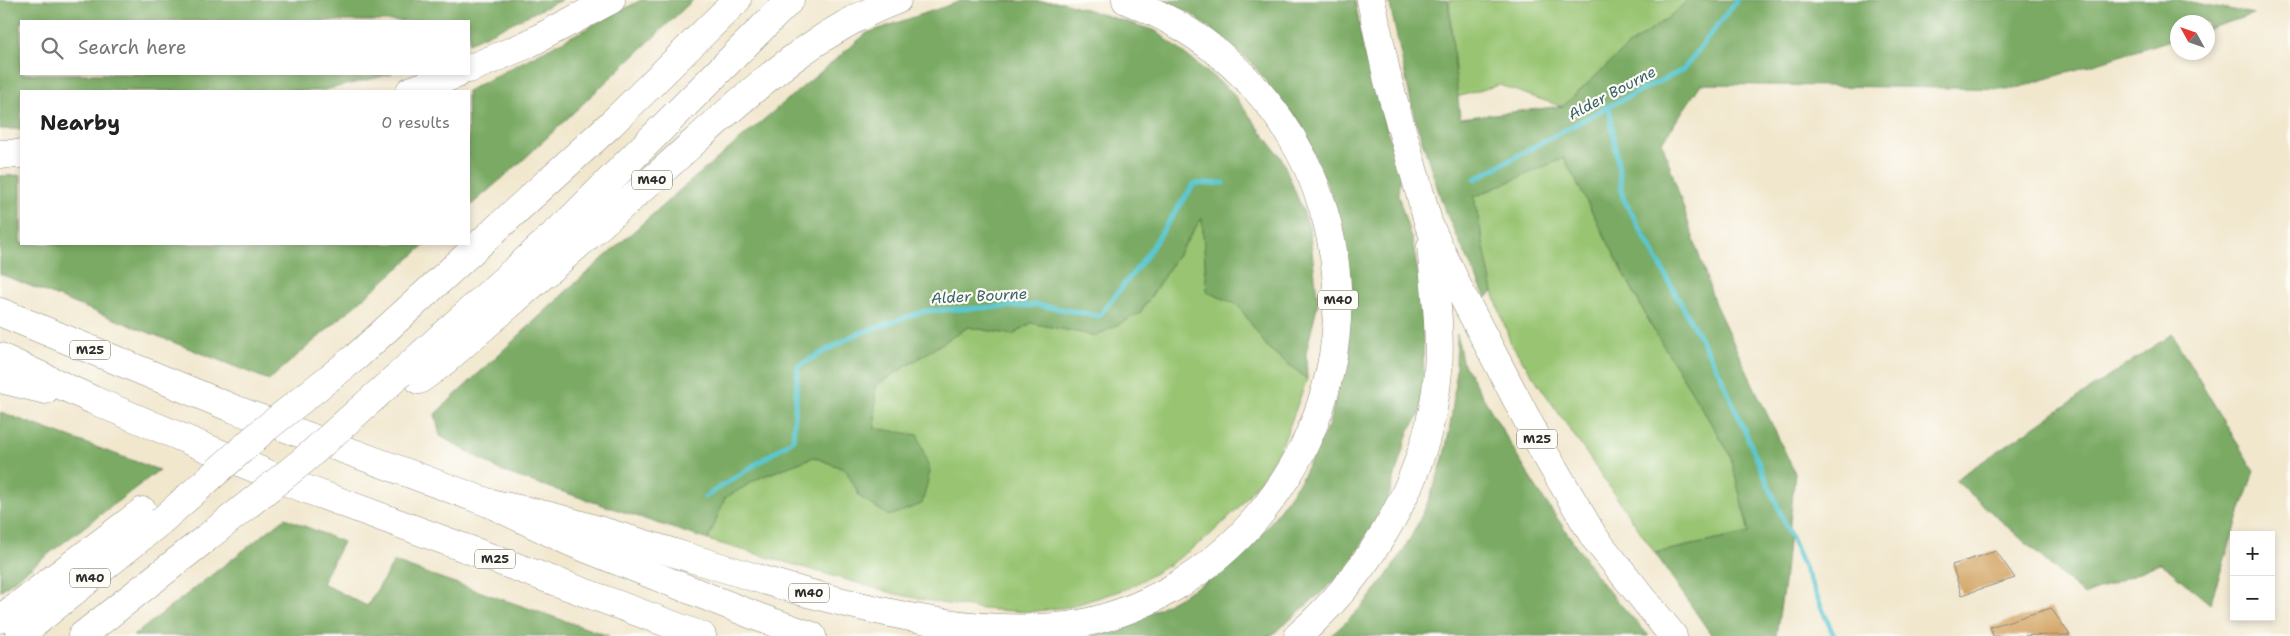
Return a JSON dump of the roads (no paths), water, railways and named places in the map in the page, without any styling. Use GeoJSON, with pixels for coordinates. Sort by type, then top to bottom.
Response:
{"type":"FeatureCollection","features":[{"type":"Feature","properties":{"kind":"highway"},"geometry":{"type":"LineString","coordinates":[[470,69],[526,45],[612,0]]}},
{"type":"Feature","properties":{"kind":"highway","name":"M40"},"geometry":{"type":"LineString","coordinates":[[0,619],[152,516],[357,356],[611,124],[737,0]]}},
{"type":"Feature","properties":{"kind":"highway","name":"M40"},"geometry":{"type":"LineString","coordinates":[[82,636],[410,376],[569,221],[790,0]]}},
{"type":"Feature","properties":{"kind":"highway","name":"M40"},"geometry":{"type":"LineString","coordinates":[[410,376],[440,365],[752,91],[826,35],[898,0]]}},
{"type":"Feature","properties":{"kind":"highway","name":"M40"},"geometry":{"type":"LineString","coordinates":[[490,503],[571,522],[759,579],[861,607],[927,623],[975,630],[1031,630],[1067,627],[1099,620],[1154,598],[1207,566],[1241,536],[1275,495],[1310,436],[1325,394],[1334,348],[1339,304],[1335,263],[1324,209],[1307,165],[1286,129],[1264,98],[1235,68],[1205,43],[1155,13],[1126,0]]}},
{"type":"Feature","properties":{"kind":"highway","name":"M25"},"geometry":{"type":"LineString","coordinates":[[1371,0],[1388,81],[1429,225],[1458,287],[1544,452],[1594,537],[1673,636]]}},
{"type":"Feature","properties":{"kind":"highway"},"geometry":{"type":"LineString","coordinates":[[413,90],[454,75]]}},
{"type":"Feature","properties":{"kind":"highway"},"geometry":{"type":"LineString","coordinates":[[0,154],[20,154]]}},
{"type":"Feature","properties":{"kind":"highway","name":"M25"},"geometry":{"type":"LineString","coordinates":[[1298,636],[1336,600],[1372,554],[1409,487],[1426,442],[1433,411],[1439,353],[1429,225]]}},
{"type":"Feature","properties":{"kind":"highway","name":"M25"},"geometry":{"type":"LineString","coordinates":[[0,312],[234,409],[490,503],[602,555],[758,617],[812,636]]}},
{"type":"Feature","properties":{"kind":"highway","name":"M25"},"geometry":{"type":"LineString","coordinates":[[0,357],[93,400],[287,482],[702,636]]}},
{"type":"Feature","properties":{"kind":"highway"},"geometry":{"type":"LineString","coordinates":[[0,379],[93,400]]}},
{"type":"Feature","properties":{"kind":"highway","name":"M40"},"geometry":{"type":"LineString","coordinates":[[19,636],[152,516]]}},
{"type":"Feature","properties":{"kind":"waterway","name":"Alder Bourne"},"geometry":{"type":"LineString","coordinates":[[1475,179],[1609,106],[1683,70],[1737,0]]}},
{"type":"Feature","properties":{"kind":"waterway"},"geometry":{"type":"LineString","coordinates":[[1609,106],[1623,198],[1720,374],[1834,636]]}},
{"type":"Feature","properties":{"kind":"waterway","name":"Alder Bourne"},"geometry":{"type":"LineString","coordinates":[[705,497],[793,440],[798,366],[854,335],[925,311],[1038,305],[1099,316],[1142,262],[1194,184],[1224,183]]}}]}
